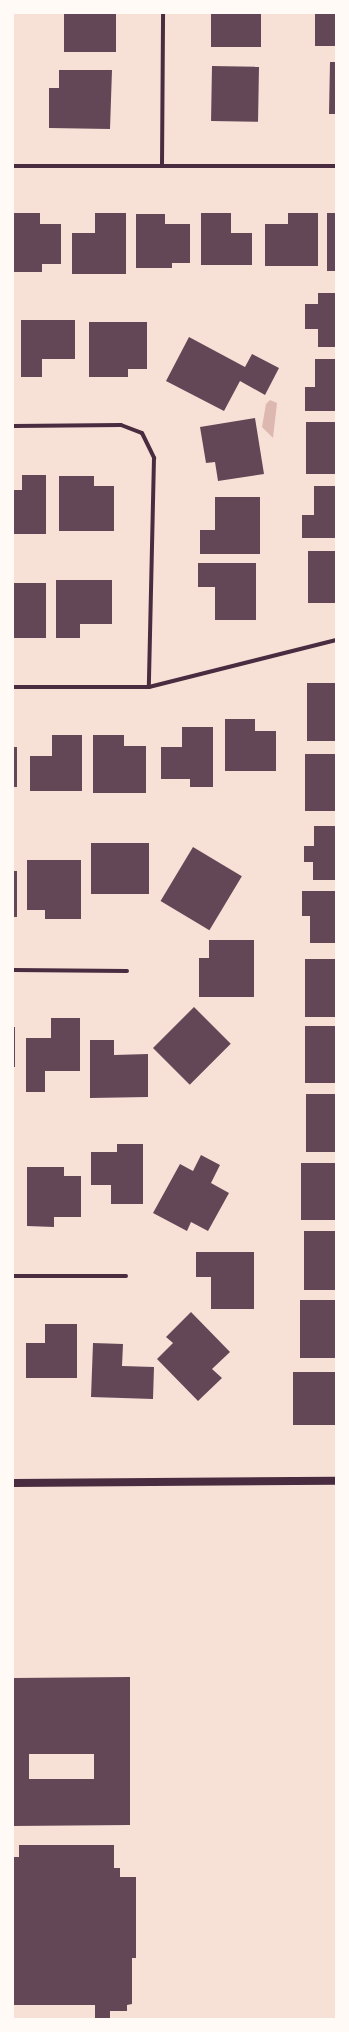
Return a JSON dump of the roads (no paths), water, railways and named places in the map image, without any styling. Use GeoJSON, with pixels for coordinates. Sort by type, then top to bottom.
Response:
{"type":"FeatureCollection","features":[{"type":"Feature","properties":{"kind":"main road"},"geometry":{"type":"LineString","coordinates":[[13,1483],[336,1481]]}},
{"type":"Feature","properties":{"kind":"street"},"geometry":{"type":"LineString","coordinates":[[162,166],[163,13]]}},
{"type":"Feature","properties":{"kind":"street"},"geometry":{"type":"LineString","coordinates":[[13,166],[336,166]]}},
{"type":"Feature","properties":{"kind":"street"},"geometry":{"type":"LineString","coordinates":[[13,426],[121,425],[142,433],[154,458],[149,687]]}},
{"type":"Feature","properties":{"kind":"street"},"geometry":{"type":"LineString","coordinates":[[13,687],[149,687],[336,640]]}},
{"type":"Feature","properties":{"kind":"street"},"geometry":{"type":"LineString","coordinates":[[13,970],[127,971]]}},
{"type":"Feature","properties":{"kind":"street"},"geometry":{"type":"LineString","coordinates":[[13,1276],[126,1276]]}}]}
